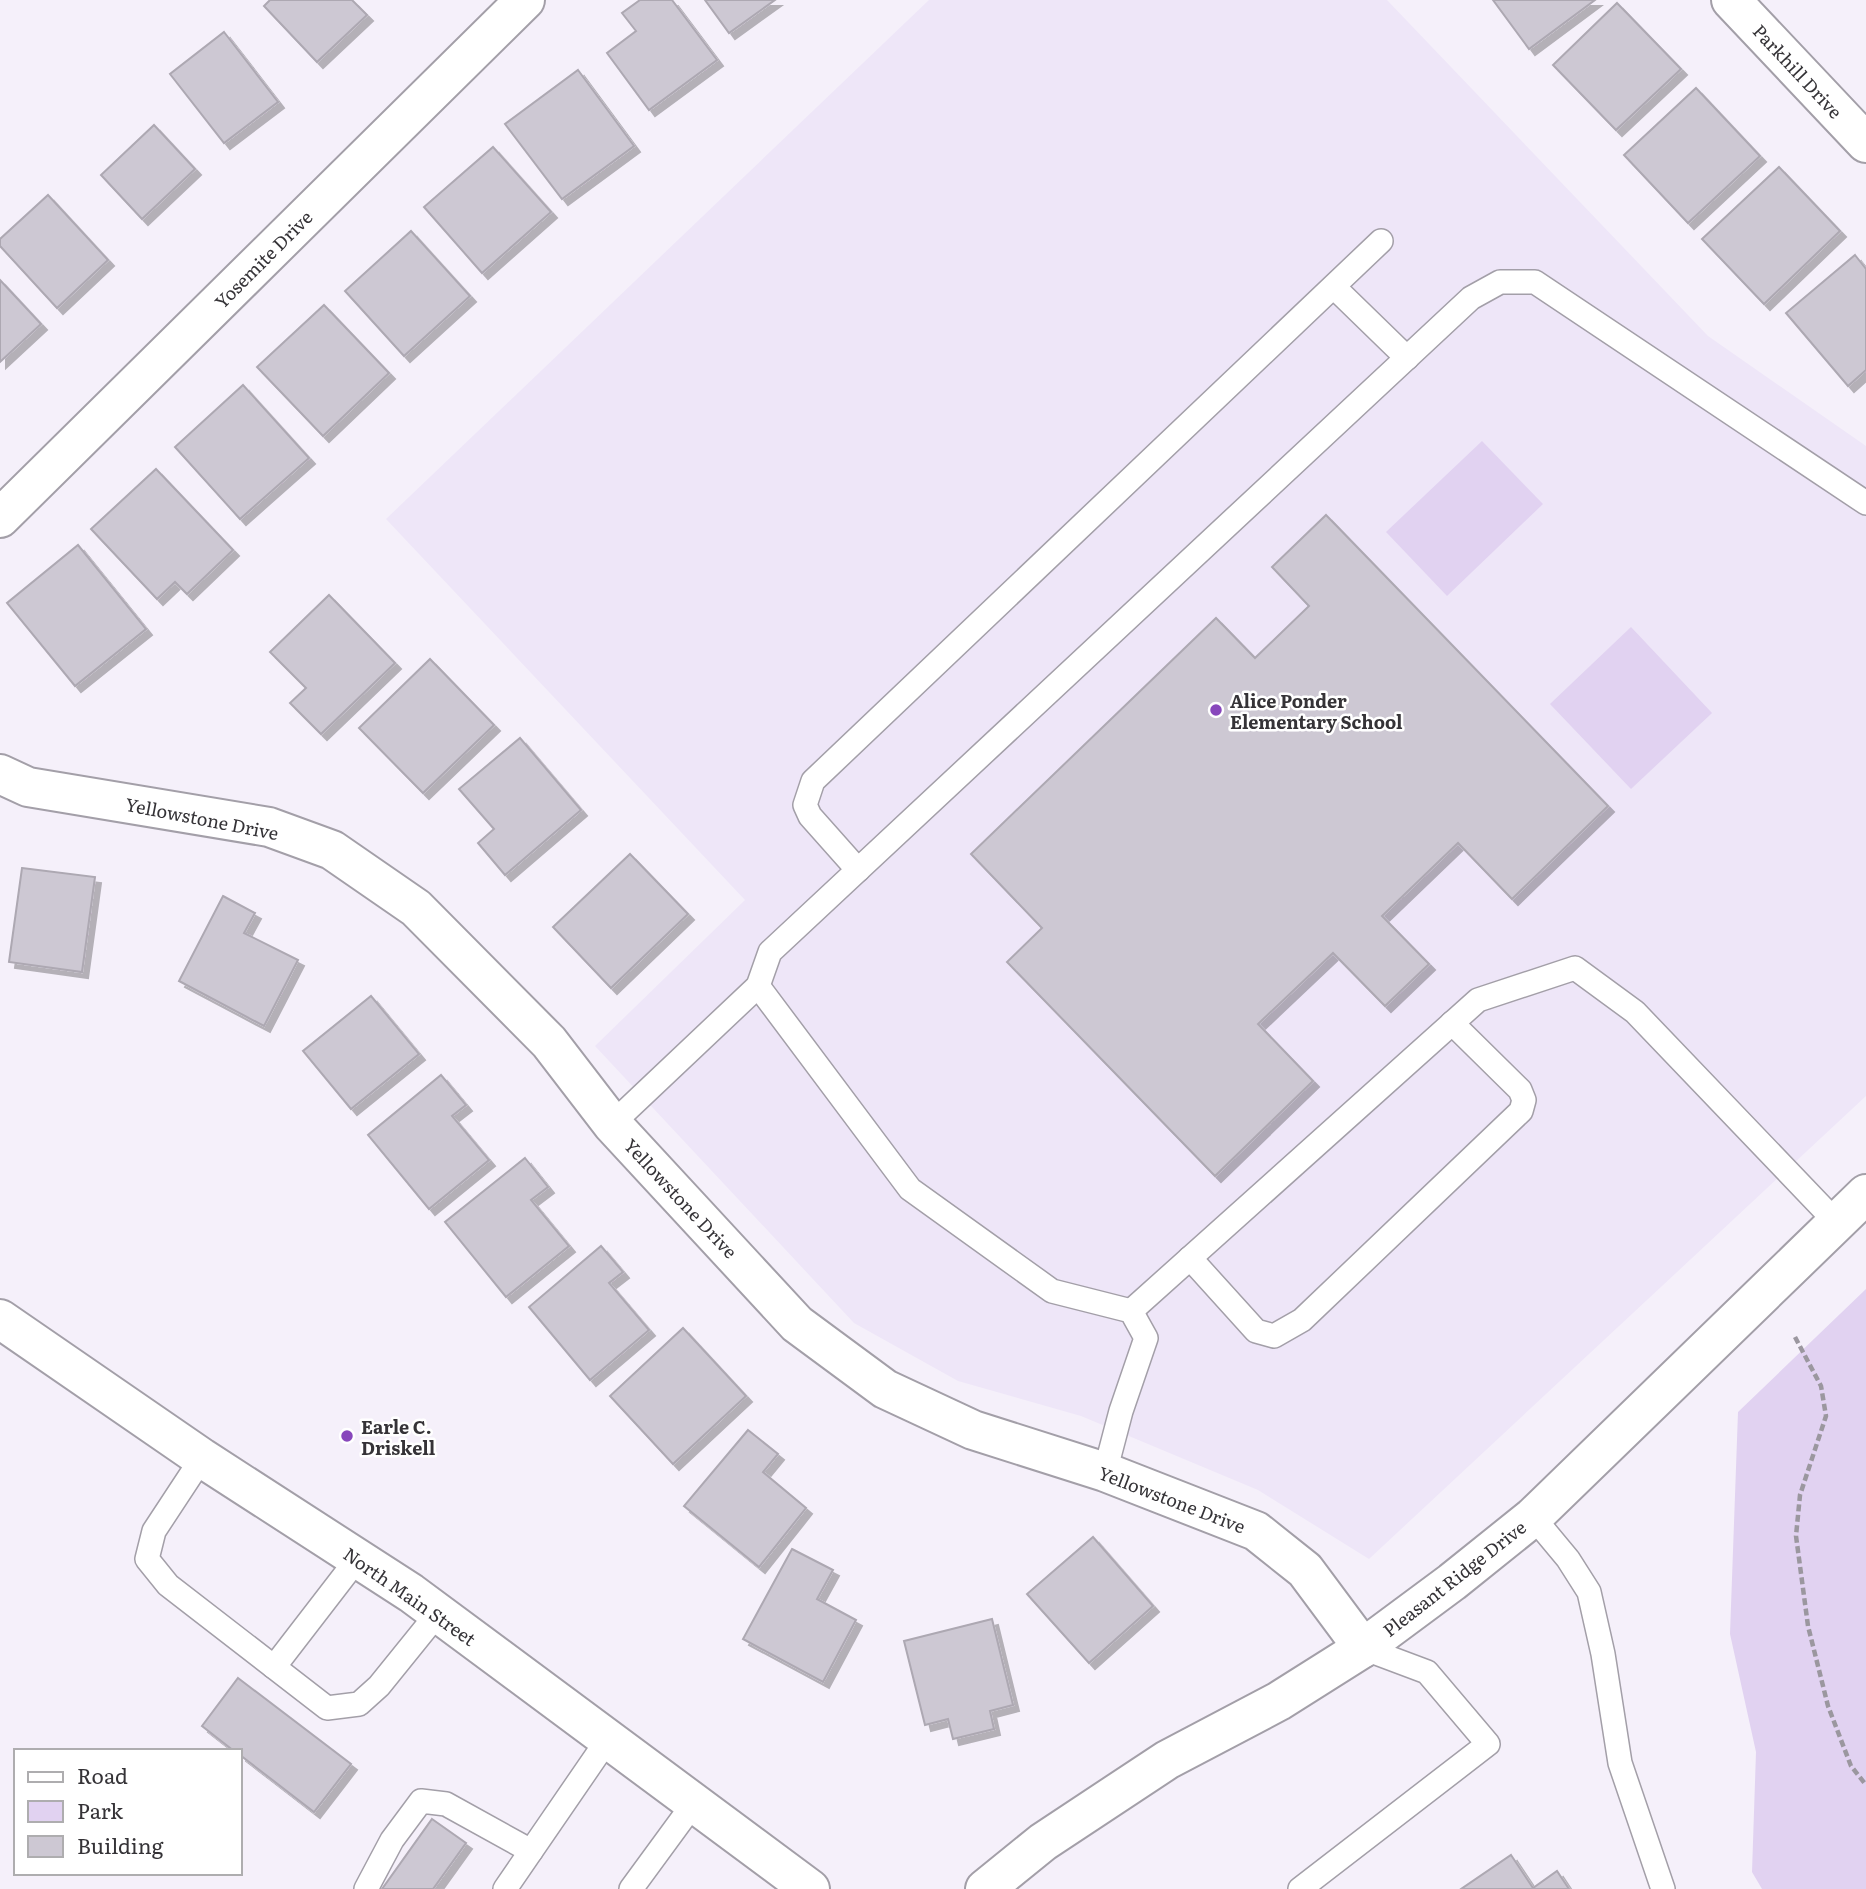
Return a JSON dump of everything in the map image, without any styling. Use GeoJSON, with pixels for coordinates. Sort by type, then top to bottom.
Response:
{"type":"FeatureCollection","features":[{"type":"Feature","properties":{"kind":"street","name":"Yosemite Drive"},"geometry":{"type":"LineString","coordinates":[[0,518],[525,0]]}},
{"type":"Feature","properties":{"kind":"street","name":"Parkhill Drive"},"geometry":{"type":"LineString","coordinates":[[1731,0],[1866,143]]}},
{"type":"Feature","properties":{"kind":"street","name":"Yellowstone Drive"},"geometry":{"type":"LineString","coordinates":[[0,774],[28,787],[269,827],[332,850],[416,908],[549,1042],[612,1124],[797,1324],[885,1389],[973,1430],[1105,1472],[1256,1531],[1305,1570],[1363,1648]]}},
{"type":"Feature","properties":{"kind":"street","name":"Pleasant Ridge Drive"},"geometry":{"type":"LineString","coordinates":[[985,1889],[1043,1842],[1167,1760],[1279,1701],[1363,1648],[1452,1582],[1533,1517],[1866,1194]]}},
{"type":"Feature","properties":{"kind":"street","name":"North Main Street"},"geometry":{"type":"LineString","coordinates":[[0,1319],[202,1458],[438,1613],[810,1889]]}},
{"type":"Feature","properties":{"kind":"lane"},"geometry":{"type":"LineString","coordinates":[[858,870],[810,816],[805,805],[813,781],[1381,241]]}},
{"type":"Feature","properties":{"kind":"lane"},"geometry":{"type":"LineString","coordinates":[[612,1124],[758,986],[770,952],[1471,298],[1500,282],[1535,282],[1866,503]]}},
{"type":"Feature","properties":{"kind":"lane"},"geometry":{"type":"LineString","coordinates":[[1334,287],[1407,358]]}},
{"type":"Feature","properties":{"kind":"lane"},"geometry":{"type":"LineString","coordinates":[[1132,1311],[1478,1000],[1575,968],[1635,1012],[1836,1222]]}},
{"type":"Feature","properties":{"kind":"lane"},"geometry":{"type":"LineString","coordinates":[[758,986],[910,1189],[1052,1292],[1132,1311],[1146,1338],[1121,1411],[1105,1472]]}},
{"type":"Feature","properties":{"kind":"lane"},"geometry":{"type":"LineString","coordinates":[[1190,1258],[1256,1331],[1274,1336],[1302,1320],[1521,1111],[1524,1100],[1520,1090],[1452,1023]]}},
{"type":"Feature","properties":{"kind":"lane"},"geometry":{"type":"LineString","coordinates":[[202,1458],[154,1531],[147,1559],[168,1585],[327,1708],[359,1704],[379,1686],[438,1613]]}},
{"type":"Feature","properties":{"kind":"lane"},"geometry":{"type":"LineString","coordinates":[[1533,1517],[1567,1559],[1589,1592],[1603,1654],[1620,1763],[1663,1889]]}},
{"type":"Feature","properties":{"kind":"lane"},"geometry":{"type":"LineString","coordinates":[[274,1667],[358,1558]]}},
{"type":"Feature","properties":{"kind":"lane"},"geometry":{"type":"LineString","coordinates":[[1300,1889],[1488,1744],[1427,1672],[1363,1648]]}},
{"type":"Feature","properties":{"kind":"lane"},"geometry":{"type":"LineString","coordinates":[[505,1889],[608,1739]]}},
{"type":"Feature","properties":{"kind":"lane"},"geometry":{"type":"LineString","coordinates":[[366,1889],[392,1840],[421,1801],[446,1804],[531,1852]]}},
{"type":"Feature","properties":{"kind":"lane"},"geometry":{"type":"LineString","coordinates":[[631,1889],[694,1803]]}},
{"type":"Feature","properties":{"kind":"path"},"geometry":{"type":"LineString","coordinates":[[1795,1337],[1821,1386],[1826,1416],[1800,1495],[1796,1536],[1808,1626],[1828,1706],[1851,1766],[1866,1786]]}},
{"type":"Feature","properties":{"kind":"shaded area","name":"Alice Ponder Elementary School"},"geometry":{"type":"Polygon","coordinates":[[[929,0],[1387,0],[1708,336],[1866,446],[1866,1096],[1369,1559],[1258,1490],[1081,1416],[958,1381],[854,1323],[595,1046],[745,900],[386,519],[929,0]]]}},
{"type":"Feature","properties":{"kind":"green space"},"geometry":{"type":"Polygon","coordinates":[[[1482,441],[1543,504],[1447,596],[1386,532],[1482,441]]]}},
{"type":"Feature","properties":{"kind":"green space"},"geometry":{"type":"Polygon","coordinates":[[[1631,627],[1712,713],[1631,789],[1550,704],[1631,627]]]}},
{"type":"Feature","properties":{"kind":"green space"},"geometry":{"type":"Polygon","coordinates":[[[1866,1289],[1866,1889],[1762,1889],[1752,1872],[1756,1752],[1730,1634],[1738,1412],[1866,1289]]]}},
{"type":"Feature","properties":{"kind":"building"},"geometry":{"type":"Polygon","coordinates":[[[270,0],[352,0],[367,15],[317,62],[264,6],[270,0]]]}},
{"type":"Feature","properties":{"kind":"building"},"geometry":{"type":"Polygon","coordinates":[[[640,0],[672,0],[717,60],[649,110],[607,53],[636,31],[622,13],[640,0]]]}},
{"type":"Feature","properties":{"kind":"building"},"geometry":{"type":"Polygon","coordinates":[[[705,0],[775,0],[729,33],[705,0]]]}},
{"type":"Feature","properties":{"kind":"building"},"geometry":{"type":"Polygon","coordinates":[[[1493,0],[1595,0],[1529,49],[1493,0]]]}},
{"type":"Feature","properties":{"kind":"building"},"geometry":{"type":"Polygon","coordinates":[[[1617,3],[1681,69],[1616,130],[1553,65],[1617,3]]]}},
{"type":"Feature","properties":{"kind":"building"},"geometry":{"type":"Polygon","coordinates":[[[224,32],[278,102],[224,143],[170,74],[224,32]]]}},
{"type":"Feature","properties":{"kind":"building"},"geometry":{"type":"Polygon","coordinates":[[[578,70],[634,146],[562,199],[505,124],[578,70]]]}},
{"type":"Feature","properties":{"kind":"building"},"geometry":{"type":"Polygon","coordinates":[[[1696,88],[1760,156],[1688,223],[1624,155],[1696,88]]]}},
{"type":"Feature","properties":{"kind":"building"},"geometry":{"type":"Polygon","coordinates":[[[154,125],[195,169],[142,219],[101,175],[154,125]]]}},
{"type":"Feature","properties":{"kind":"building"},"geometry":{"type":"Polygon","coordinates":[[[493,147],[551,212],[482,273],[424,207],[493,147]]]}},
{"type":"Feature","properties":{"kind":"building"},"geometry":{"type":"Polygon","coordinates":[[[1779,167],[1840,231],[1764,304],[1702,239],[1779,167]]]}},
{"type":"Feature","properties":{"kind":"building"},"geometry":{"type":"Polygon","coordinates":[[[48,195],[108,260],[57,308],[0,246],[0,239],[48,195]]]}},
{"type":"Feature","properties":{"kind":"building"},"geometry":{"type":"Polygon","coordinates":[[[411,231],[470,296],[404,356],[345,291],[411,231]]]}},
{"type":"Feature","properties":{"kind":"building"},"geometry":{"type":"Polygon","coordinates":[[[1855,255],[1866,269],[1866,370],[1848,386],[1786,313],[1855,255]]]}},
{"type":"Feature","properties":{"kind":"building"},"geometry":{"type":"Polygon","coordinates":[[[0,280],[41,324],[0,362],[0,280]]]}},
{"type":"Feature","properties":{"kind":"building"},"geometry":{"type":"Polygon","coordinates":[[[324,305],[389,373],[323,436],[257,367],[324,305]]]}},
{"type":"Feature","properties":{"kind":"building"},"geometry":{"type":"Polygon","coordinates":[[[243,385],[309,458],[240,519],[175,447],[243,385]]]}},
{"type":"Feature","properties":{"kind":"building"},"geometry":{"type":"Polygon","coordinates":[[[156,469],[233,550],[187,594],[175,582],[157,599],[91,529],[156,469]]]}},
{"type":"Feature","properties":{"kind":"building"},"geometry":{"type":"Polygon","coordinates":[[[1326,515],[1608,806],[1512,899],[1458,843],[1382,916],[1429,964],[1385,1006],[1333,953],[1258,1024],[1313,1081],[1215,1176],[1007,962],[1042,928],[971,854],[1216,618],[1255,658],[1309,606],[1272,567],[1326,515]]]}},
{"type":"Feature","properties":{"kind":"building"},"geometry":{"type":"Polygon","coordinates":[[[78,545],[146,629],[75,686],[7,603],[78,545]]]}},
{"type":"Feature","properties":{"kind":"building"},"geometry":{"type":"Polygon","coordinates":[[[329,595],[395,663],[321,734],[290,703],[306,688],[270,652],[329,595]]]}},
{"type":"Feature","properties":{"kind":"building"},"geometry":{"type":"Polygon","coordinates":[[[430,659],[494,725],[423,793],[359,728],[430,659]]]}},
{"type":"Feature","properties":{"kind":"building"},"geometry":{"type":"Polygon","coordinates":[[[520,738],[581,810],[505,875],[478,843],[494,829],[459,789],[520,738]]]}},
{"type":"Feature","properties":{"kind":"building"},"geometry":{"type":"Polygon","coordinates":[[[630,854],[688,914],[611,988],[553,927],[630,854]]]}},
{"type":"Feature","properties":{"kind":"building"},"geometry":{"type":"Polygon","coordinates":[[[22,868],[95,877],[82,972],[9,962],[22,868]]]}},
{"type":"Feature","properties":{"kind":"building"},"geometry":{"type":"Polygon","coordinates":[[[223,896],[255,913],[244,933],[298,960],[264,1026],[179,981],[223,896]]]}},
{"type":"Feature","properties":{"kind":"building"},"geometry":{"type":"Polygon","coordinates":[[[371,996],[419,1054],[351,1109],[303,1051],[371,996]]]}},
{"type":"Feature","properties":{"kind":"building"},"geometry":{"type":"Polygon","coordinates":[[[441,1075],[466,1105],[452,1116],[489,1160],[429,1209],[368,1135],[441,1075]]]}},
{"type":"Feature","properties":{"kind":"building"},"geometry":{"type":"Polygon","coordinates":[[[525,1158],[548,1187],[531,1200],[569,1246],[506,1297],[445,1222],[525,1158]]]}},
{"type":"Feature","properties":{"kind":"building"},"geometry":{"type":"Polygon","coordinates":[[[601,1246],[623,1272],[609,1283],[649,1330],[590,1380],[529,1307],[601,1246]]]}},
{"type":"Feature","properties":{"kind":"building"},"geometry":{"type":"Polygon","coordinates":[[[683,1328],[746,1396],[673,1464],[610,1396],[683,1328]]]}},
{"type":"Feature","properties":{"kind":"building"},"geometry":{"type":"Polygon","coordinates":[[[748,1430],[778,1454],[763,1472],[806,1508],[759,1567],[684,1506],[748,1430]]]}},
{"type":"Feature","properties":{"kind":"building"},"geometry":{"type":"Polygon","coordinates":[[[1093,1537],[1153,1606],[1089,1663],[1027,1594],[1093,1537]]]}},
{"type":"Feature","properties":{"kind":"building"},"geometry":{"type":"Polygon","coordinates":[[[792,1549],[833,1570],[817,1599],[856,1620],[823,1682],[743,1639],[792,1549]]]}},
{"type":"Feature","properties":{"kind":"building"},"geometry":{"type":"Polygon","coordinates":[[[992,1619],[1013,1705],[990,1711],[994,1729],[953,1739],[948,1719],[925,1725],[904,1641],[992,1619]]]}},
{"type":"Feature","properties":{"kind":"building"},"geometry":{"type":"Polygon","coordinates":[[[238,1678],[351,1764],[314,1812],[242,1757],[242,1749],[231,1749],[202,1726],[238,1678]]]}},
{"type":"Feature","properties":{"kind":"building"},"geometry":{"type":"Polygon","coordinates":[[[432,1819],[466,1843],[433,1889],[382,1889],[432,1819]]]}},
{"type":"Feature","properties":{"kind":"building"},"geometry":{"type":"Polygon","coordinates":[[[1511,1855],[1533,1888],[1557,1871],[1569,1889],[1461,1889],[1511,1855]]]}},
{"type":"Feature","properties":{"kind":"place","name":"Alice Ponder Elementary School"},"geometry":{"type":"Point","coordinates":[1216,710]}},
{"type":"Feature","properties":{"kind":"place","name":"Earle C. Driskell"},"geometry":{"type":"Point","coordinates":[347,1436]}}]}
